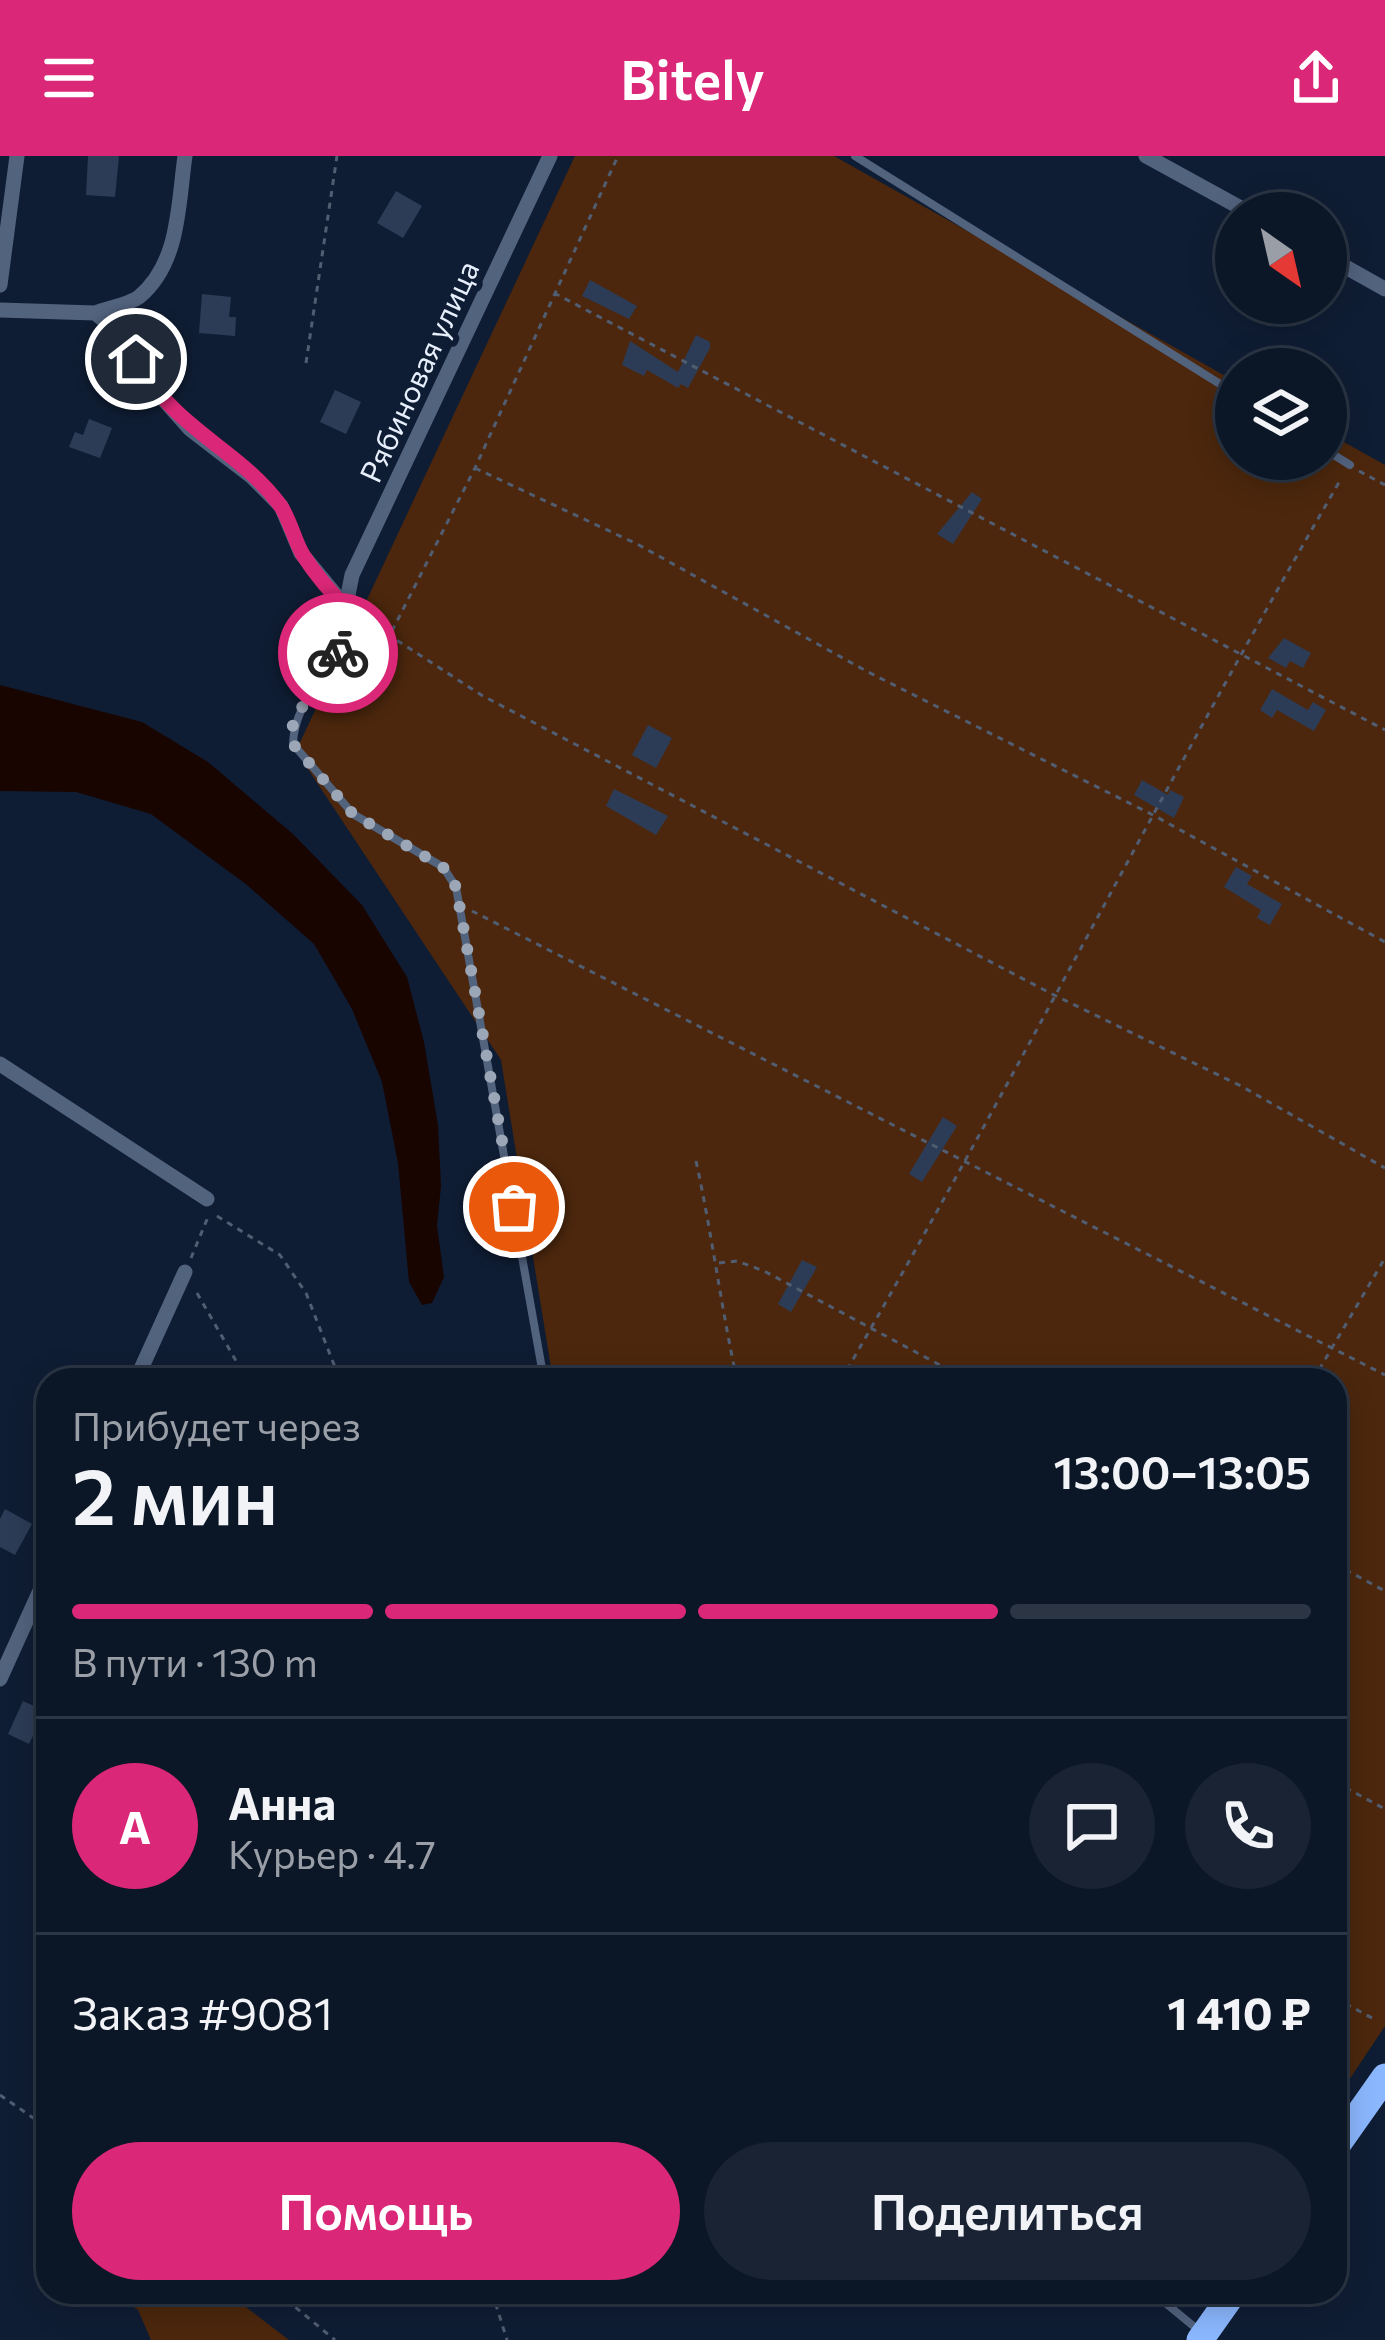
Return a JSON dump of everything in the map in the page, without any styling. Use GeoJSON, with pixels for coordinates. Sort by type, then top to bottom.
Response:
{"type":"FeatureCollection","features":[{"type":"Feature","properties":{"kind":"highway"},"geometry":{"type":"LineString","coordinates":[[1347,2131],[1385,2077]]}},
{"type":"Feature","properties":{"kind":"highway"},"geometry":{"type":"LineString","coordinates":[[1202,2337],[1225,2304]]}},
{"type":"Feature","properties":{"kind":"street"},"geometry":{"type":"LineString","coordinates":[[0,285],[16,156]]}},
{"type":"Feature","properties":{"kind":"street"},"geometry":{"type":"LineString","coordinates":[[0,310],[95,313],[137,299],[164,267],[172,243],[184,156]]}},
{"type":"Feature","properties":{"kind":"street","name":"Рябиновая улица"},"geometry":{"type":"LineString","coordinates":[[351,613],[352,575],[550,156]]}},
{"type":"Feature","properties":{"kind":"street"},"geometry":{"type":"LineString","coordinates":[[1146,156],[1215,194]]}},
{"type":"Feature","properties":{"kind":"street"},"geometry":{"type":"LineString","coordinates":[[1347,268],[1385,289]]}},
{"type":"Feature","properties":{"kind":"street"},"geometry":{"type":"LineString","coordinates":[[95,313],[123,336],[148,382],[190,429],[281,506],[302,553],[351,613]]}},
{"type":"Feature","properties":{"kind":"street"},"geometry":{"type":"LineString","coordinates":[[0,1064],[207,1199]]}},
{"type":"Feature","properties":{"kind":"street"},"geometry":{"type":"LineString","coordinates":[[141,1368],[185,1272]]}},
{"type":"Feature","properties":{"kind":"street"},"geometry":{"type":"LineString","coordinates":[[0,1678],[36,1599]]}},
{"type":"Feature","properties":{"kind":"lane"},"geometry":{"type":"LineString","coordinates":[[855,156],[1215,381]]}},
{"type":"Feature","properties":{"kind":"lane"},"geometry":{"type":"LineString","coordinates":[[351,613],[346,638],[293,721],[292,743],[353,814],[443,867],[460,904],[542,1368]]}},
{"type":"Feature","properties":{"kind":"lane"},"geometry":{"type":"LineString","coordinates":[[1165,2304],[1202,2337]]}},
{"type":"Feature","properties":{"kind":"path"},"geometry":{"type":"LineString","coordinates":[[305,362],[337,156]]}},
{"type":"Feature","properties":{"kind":"path"},"geometry":{"type":"LineString","coordinates":[[392,633],[475,468],[618,156]]}},
{"type":"Feature","properties":{"kind":"path"},"geometry":{"type":"LineString","coordinates":[[554,292],[1385,730]]}},
{"type":"Feature","properties":{"kind":"path"},"geometry":{"type":"LineString","coordinates":[[849,1368],[1240,652],[1349,465],[1385,485]]}},
{"type":"Feature","properties":{"kind":"path"},"geometry":{"type":"LineString","coordinates":[[475,468],[637,544],[868,672],[1154,815],[1385,942]]}},
{"type":"Feature","properties":{"kind":"path"},"geometry":{"type":"LineString","coordinates":[[351,613],[392,633],[483,696],[1052,994],[1241,1086],[1385,1168]]}},
{"type":"Feature","properties":{"kind":"path"},"geometry":{"type":"LineString","coordinates":[[460,904],[1385,1376]]}},
{"type":"Feature","properties":{"kind":"path"},"geometry":{"type":"LineString","coordinates":[[696,1161],[719,1263],[720,1300],[734,1368]]}},
{"type":"Feature","properties":{"kind":"path"},"geometry":{"type":"LineString","coordinates":[[207,1199],[208,1221],[185,1272],[240,1368]]}},
{"type":"Feature","properties":{"kind":"path"},"geometry":{"type":"LineString","coordinates":[[207,1199],[229,1228],[280,1255],[306,1293],[335,1368]]}},
{"type":"Feature","properties":{"kind":"path"},"geometry":{"type":"LineString","coordinates":[[1320,1368],[1385,1258]]}},
{"type":"Feature","properties":{"kind":"path"},"geometry":{"type":"LineString","coordinates":[[719,1263],[737,1261],[764,1271],[945,1368]]}},
{"type":"Feature","properties":{"kind":"path"},"geometry":{"type":"LineString","coordinates":[[1347,1571],[1385,1592]]}},
{"type":"Feature","properties":{"kind":"path"},"geometry":{"type":"LineString","coordinates":[[1347,1788],[1385,1809]]}},
{"type":"Feature","properties":{"kind":"path"},"geometry":{"type":"LineString","coordinates":[[1347,2004],[1374,2019]]}},
{"type":"Feature","properties":{"kind":"path"},"geometry":{"type":"LineString","coordinates":[[0,2095],[36,2120]]}},
{"type":"Feature","properties":{"kind":"path"},"geometry":{"type":"LineString","coordinates":[[292,2304],[335,2340]]}},
{"type":"Feature","properties":{"kind":"path"},"geometry":{"type":"LineString","coordinates":[[496,2304],[507,2340]]}},
{"type":"Feature","properties":{"kind":"shaded area"},"geometry":{"type":"Polygon","coordinates":[[[575,156],[834,156],[1215,370],[1215,480],[1347,480],[1347,444],[1385,465],[1385,2026],[1347,2083],[1347,1368],[551,1368],[501,1060],[296,751],[575,156]]]}},
{"type":"Feature","properties":{"kind":"shaded area"},"geometry":{"type":"Polygon","coordinates":[[[0,685],[142,722],[208,762],[293,834],[362,905],[407,977],[424,1042],[438,1125],[441,1186],[437,1226],[444,1277],[432,1303],[422,1305],[409,1282],[398,1163],[382,1082],[352,1009],[314,944],[247,885],[151,814],[76,792],[0,791],[0,685]]]}},
{"type":"Feature","properties":{"kind":"shaded area"},"geometry":{"type":"Polygon","coordinates":[[[130,2304],[242,2304],[289,2340],[151,2340],[138,2310],[130,2304]]]}},
{"type":"Feature","properties":{"kind":"building"},"geometry":{"type":"Polygon","coordinates":[[[88,156],[119,156],[115,197],[86,195],[88,156]]]}},
{"type":"Feature","properties":{"kind":"building"},"geometry":{"type":"Polygon","coordinates":[[[396,191],[422,206],[403,238],[377,223],[396,191]]]}},
{"type":"Feature","properties":{"kind":"building"},"geometry":{"type":"Polygon","coordinates":[[[590,280],[637,306],[629,319],[582,296],[590,280]]]}},
{"type":"Feature","properties":{"kind":"building"},"geometry":{"type":"Polygon","coordinates":[[[202,294],[231,297],[229,317],[236,317],[235,336],[199,333],[202,294]]]}},
{"type":"Feature","properties":{"kind":"building"},"geometry":{"type":"Polygon","coordinates":[[[696,335],[710,342],[710,348],[688,388],[622,365],[630,341],[678,372],[696,335]]]}},
{"type":"Feature","properties":{"kind":"building"},"geometry":{"type":"Polygon","coordinates":[[[335,390],[361,402],[346,434],[320,422],[335,390]]]}},
{"type":"Feature","properties":{"kind":"building"},"geometry":{"type":"Polygon","coordinates":[[[89,419],[112,428],[100,458],[69,447],[75,432],[83,435],[89,419]]]}},
{"type":"Feature","properties":{"kind":"building"},"geometry":{"type":"Polygon","coordinates":[[[972,492],[982,499],[953,544],[937,534],[972,492]]]}},
{"type":"Feature","properties":{"kind":"building"},"geometry":{"type":"Polygon","coordinates":[[[1284,638],[1311,653],[1303,668],[1290,661],[1286,668],[1268,658],[1284,638]]]}},
{"type":"Feature","properties":{"kind":"building"},"geometry":{"type":"Polygon","coordinates":[[[1272,689],[1308,710],[1313,702],[1326,710],[1314,731],[1277,710],[1272,718],[1260,710],[1272,689]]]}},
{"type":"Feature","properties":{"kind":"building"},"geometry":{"type":"Polygon","coordinates":[[[648,725],[672,738],[656,768],[632,755],[648,725]]]}},
{"type":"Feature","properties":{"kind":"building"},"geometry":{"type":"Polygon","coordinates":[[[1142,780],[1168,795],[1170,790],[1184,797],[1174,818],[1134,795],[1142,780]]]}},
{"type":"Feature","properties":{"kind":"building"},"geometry":{"type":"Polygon","coordinates":[[[614,789],[668,816],[656,835],[606,806],[614,789]]]}},
{"type":"Feature","properties":{"kind":"building"},"geometry":{"type":"Polygon","coordinates":[[[1236,867],[1252,876],[1247,884],[1282,904],[1270,925],[1257,918],[1261,910],[1224,887],[1236,867]]]}},
{"type":"Feature","properties":{"kind":"building"},"geometry":{"type":"Polygon","coordinates":[[[943,1117],[957,1126],[922,1182],[909,1174],[943,1117]]]}},
{"type":"Feature","properties":{"kind":"building"},"geometry":{"type":"Polygon","coordinates":[[[802,1260],[817,1267],[791,1312],[778,1304],[802,1260]]]}},
{"type":"Feature","properties":{"kind":"building"},"geometry":{"type":"Polygon","coordinates":[[[5,1509],[32,1524],[15,1555],[0,1547],[0,1519],[5,1509]]]}},
{"type":"Feature","properties":{"kind":"building"},"geometry":{"type":"Polygon","coordinates":[[[23,1701],[36,1707],[36,1730],[29,1744],[8,1734],[23,1701]]]}},
{"type":"Feature","properties":{"kind":"way so far"},"geometry":{"type":"LineString","coordinates":[[338,653],[293,721],[292,743],[353,814],[443,867],[456,887],[514,1207]]}},
{"type":"Feature","properties":{"kind":"route"},"geometry":{"type":"LineString","coordinates":[[136,359],[148,382],[190,429],[281,506],[302,553],[324,586],[351,613],[338,653]]}}]}
